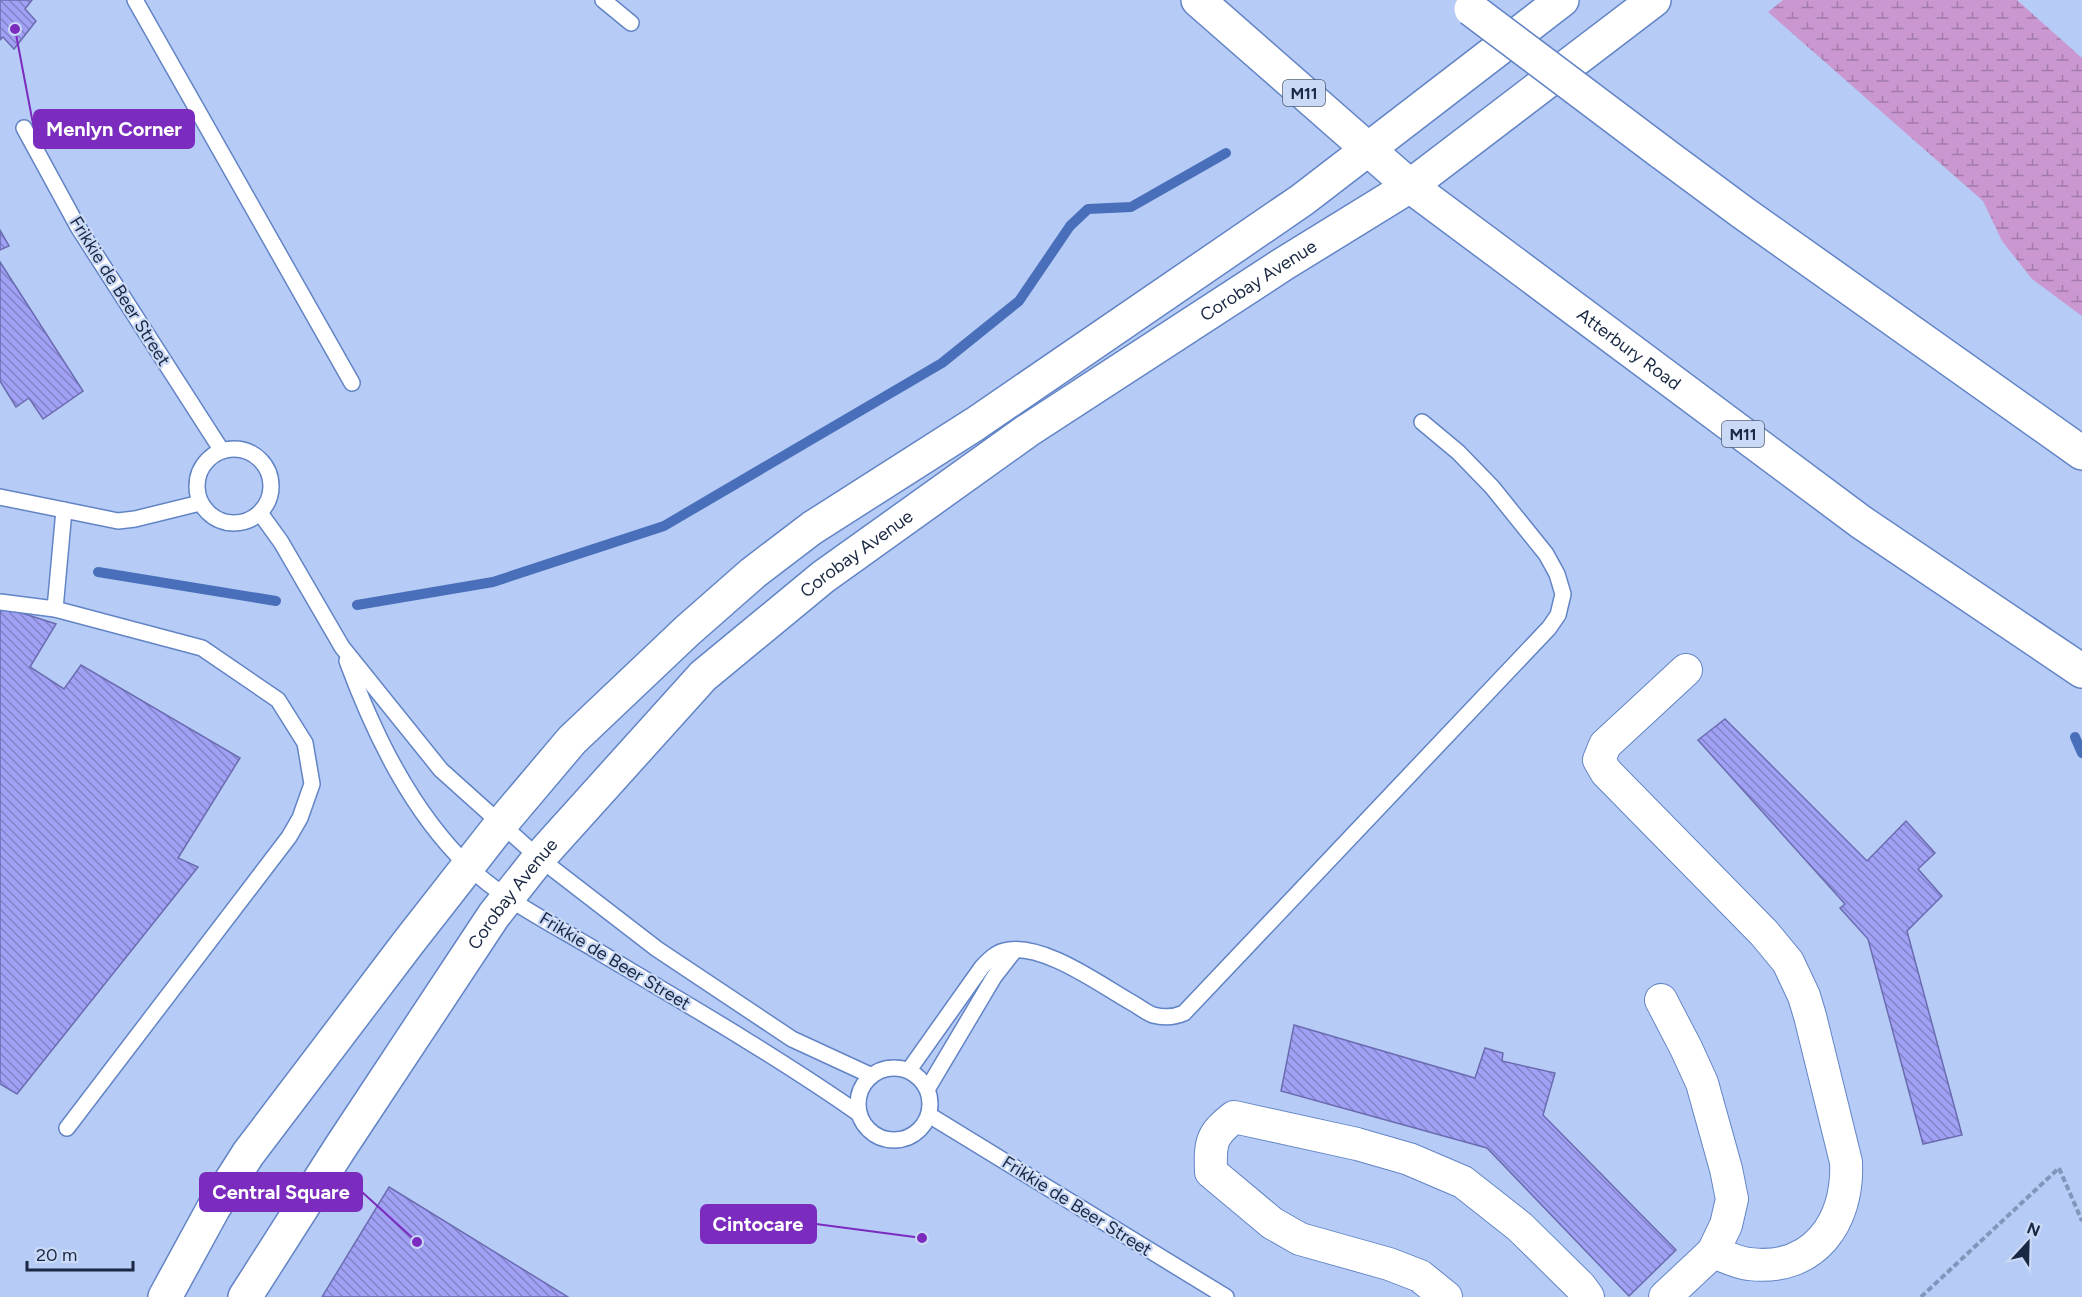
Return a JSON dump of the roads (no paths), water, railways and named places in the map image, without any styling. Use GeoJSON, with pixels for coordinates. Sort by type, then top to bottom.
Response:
{"type":"FeatureCollection","features":[{"type":"Feature","properties":{"kind":"street","name":"Atterbury Road"},"geometry":{"type":"LineString","coordinates":[[1198,0],[1410,186],[1861,522],[2082,671]]}},
{"type":"Feature","properties":{"kind":"street"},"geometry":{"type":"LineString","coordinates":[[165,1297],[213,1209],[248,1154],[501,824],[572,740],[687,631],[753,573],[812,528],[975,424],[1277,217],[1368,150],[1562,0]]}},
{"type":"Feature","properties":{"kind":"street","name":"Corobay Avenue"},"geometry":{"type":"LineString","coordinates":[[245,1297],[494,915],[539,858],[703,676],[823,577],[1027,431],[1285,263],[1410,186],[1654,0]]}},
{"type":"Feature","properties":{"kind":"street"},"geometry":{"type":"LineString","coordinates":[[1464,3],[1660,152],[2082,453]]}},
{"type":"Feature","properties":{"kind":"street"},"geometry":{"type":"LineString","coordinates":[[1686,670],[1605,745],[1599,760],[1606,772],[1764,933],[1788,962],[1804,996],[1810,1016],[1834,1108],[1847,1172],[1844,1199],[1835,1222],[1827,1236],[1816,1247],[1798,1258],[1780,1263],[1746,1264],[1713,1252]]}},
{"type":"Feature","properties":{"kind":"street"},"geometry":{"type":"LineString","coordinates":[[1661,1000],[1701,1083],[1726,1169],[1732,1199],[1726,1225],[1713,1252],[1665,1297]]}},
{"type":"Feature","properties":{"kind":"street"},"geometry":{"type":"LineString","coordinates":[[1446,1297],[1420,1276],[1389,1263],[1300,1239],[1272,1223],[1211,1172],[1210,1148],[1219,1129],[1234,1117],[1245,1119],[1357,1144],[1408,1159],[1462,1182],[1520,1227],[1580,1286],[1588,1297]]}},
{"type":"Feature","properties":{"kind":"lane"},"geometry":{"type":"LineString","coordinates":[[135,0],[352,382]]}},
{"type":"Feature","properties":{"kind":"lane"},"geometry":{"type":"LineString","coordinates":[[603,0],[631,23]]}},
{"type":"Feature","properties":{"kind":"lane","name":"Frikkie de Beer Street"},"geometry":{"type":"LineString","coordinates":[[24,128],[78,227],[222,451]]}},
{"type":"Feature","properties":{"kind":"lane"},"geometry":{"type":"LineString","coordinates":[[909,1070],[982,967],[1004,951],[1032,951],[1063,963],[1153,1015],[1175,1017],[1184,1013],[1549,628],[1558,615],[1563,594],[1557,574],[1546,554],[1492,487],[1458,452],[1422,422]]}},
{"type":"Feature","properties":{"kind":"lane"},"geometry":{"type":"LineString","coordinates":[[239,449],[250,452],[260,459],[268,470],[272,482],[271,495],[260,513],[245,522],[231,524],[219,521],[208,514],[200,503],[196,490],[200,468],[207,459],[222,451],[239,449]]}},
{"type":"Feature","properties":{"kind":"lane"},"geometry":{"type":"LineString","coordinates":[[0,497],[118,521],[200,503]]}},
{"type":"Feature","properties":{"kind":"lane"},"geometry":{"type":"LineString","coordinates":[[55,609],[64,510]]}},
{"type":"Feature","properties":{"kind":"lane","name":"Frikkie de Beer Street"},"geometry":{"type":"LineString","coordinates":[[260,513],[280,542],[342,647],[441,770],[539,858],[657,949],[792,1039],[870,1075]]}},
{"type":"Feature","properties":{"kind":"lane"},"geometry":{"type":"LineString","coordinates":[[0,602],[55,609],[202,648],[278,700],[305,743],[312,784],[300,818],[289,837],[67,1128]]}},
{"type":"Feature","properties":{"kind":"lane","name":"Frikkie de Beer Street"},"geometry":{"type":"LineString","coordinates":[[342,647],[369,714],[403,780],[434,828],[469,867],[508,897],[822,1088],[858,1113],[864,1125],[874,1134],[886,1140],[900,1140],[912,1136],[923,1127],[929,1115],[1226,1297]]}},
{"type":"Feature","properties":{"kind":"lane"},"geometry":{"type":"LineString","coordinates":[[928,1089],[994,977],[1015,951]]}},
{"type":"Feature","properties":{"kind":"lane"},"geometry":{"type":"LineString","coordinates":[[858,1113],[857,1099],[861,1086],[870,1075],[882,1069],[896,1067],[909,1070],[920,1078],[928,1089],[931,1102],[929,1115]]}},
{"type":"Feature","properties":{"kind":"waterway"},"geometry":{"type":"LineString","coordinates":[[357,605],[493,582],[664,526],[942,363],[1019,301],[1070,226],[1088,209],[1131,207],[1226,153]]}},
{"type":"Feature","properties":{"kind":"waterway"},"geometry":{"type":"LineString","coordinates":[[98,572],[276,601]]}},
{"type":"Feature","properties":{"kind":"waterway"},"geometry":{"type":"LineString","coordinates":[[2075,737],[2082,753]]}},
{"type":"Feature","properties":{"kind":"place","name":"Menlyn Corner"},"geometry":{"type":"Point","coordinates":[15,29]}},
{"type":"Feature","properties":{"kind":"place","name":"Cintocare"},"geometry":{"type":"Point","coordinates":[922,1238]}},
{"type":"Feature","properties":{"kind":"place","name":"Central Square"},"geometry":{"type":"Point","coordinates":[417,1242]}}]}
